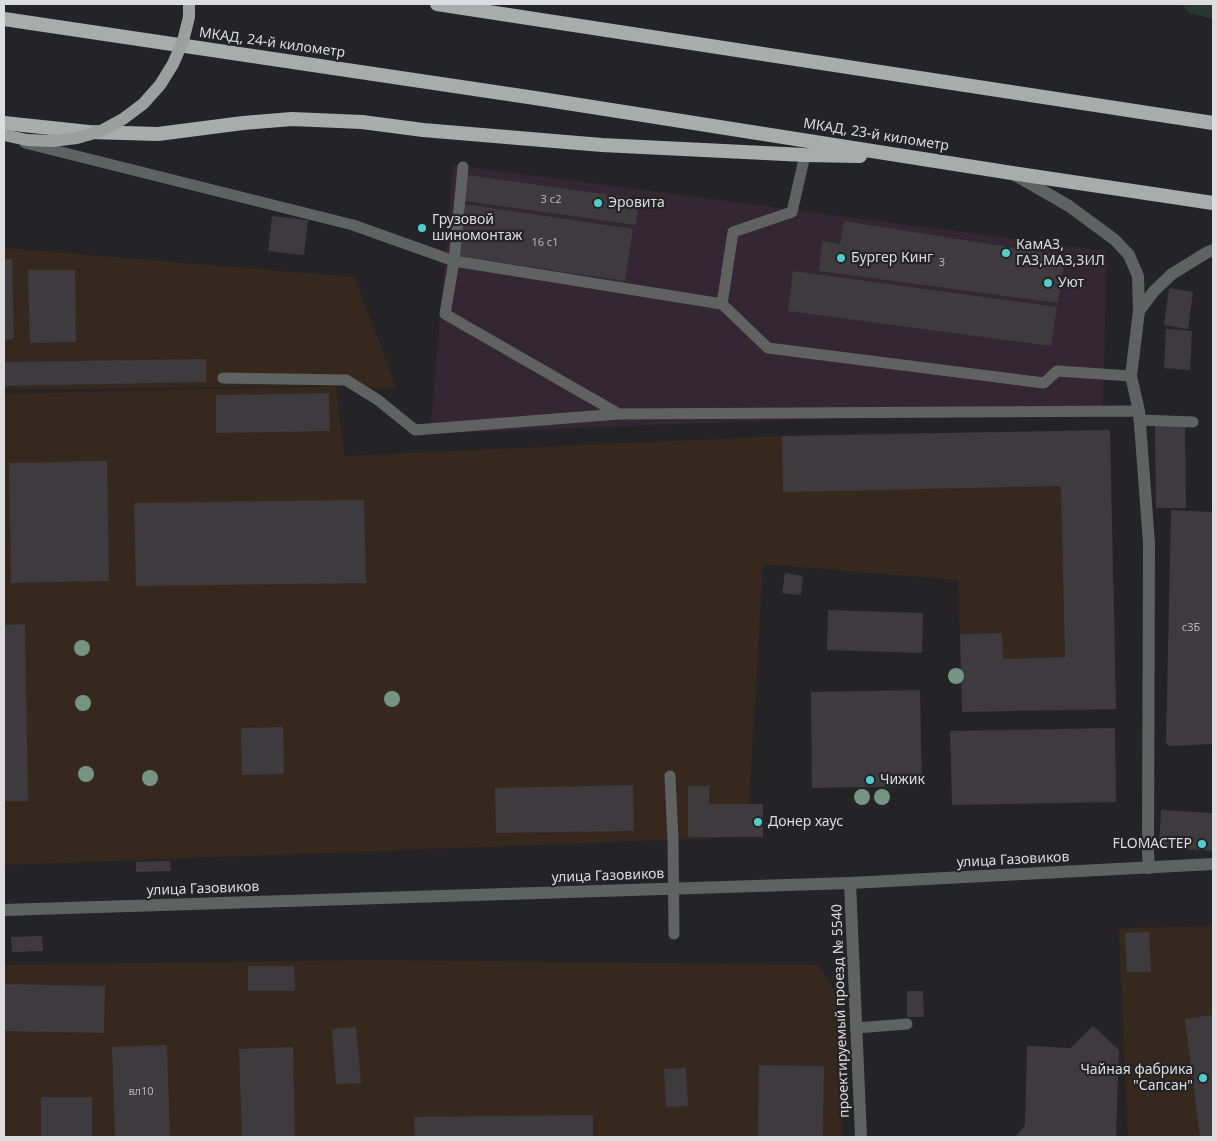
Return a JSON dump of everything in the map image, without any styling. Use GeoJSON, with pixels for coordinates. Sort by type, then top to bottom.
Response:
{"type":"FeatureCollection","features":[{"type":"Feature","properties":{"kind":"highway"},"geometry":{"type":"LineString","coordinates":[[437,4],[1213,122]]}},
{"type":"Feature","properties":{"kind":"highway"},"geometry":{"type":"LineString","coordinates":[[495,4],[541,19]]}},
{"type":"Feature","properties":{"kind":"highway","name":"МКАД, 24-й километр"},"geometry":{"type":"LineString","coordinates":[[4,19],[534,98]]}},
{"type":"Feature","properties":{"kind":"highway","name":"МКАД, 23-й километр"},"geometry":{"type":"LineString","coordinates":[[534,98],[1213,203]]}},
{"type":"Feature","properties":{"kind":"highway"},"geometry":{"type":"LineString","coordinates":[[4,122],[89,132],[158,134],[292,118],[362,122],[423,130],[602,144],[805,156],[910,157]]}},
{"type":"Feature","properties":{"kind":"main road"},"geometry":{"type":"LineString","coordinates":[[4,135],[27,140],[52,142],[77,138],[101,131],[123,119],[143,104],[160,86],[174,64],[183,41],[189,16],[189,4]]}},
{"type":"Feature","properties":{"kind":"street"},"geometry":{"type":"LineString","coordinates":[[1012,173],[1069,206],[1115,240],[1129,255],[1138,276],[1139,311],[1131,376],[1139,415],[1149,543],[1149,868]]}},
{"type":"Feature","properties":{"kind":"street"},"geometry":{"type":"LineString","coordinates":[[1139,311],[1154,291],[1172,274],[1213,250]]}},
{"type":"Feature","properties":{"kind":"street","name":"улица Газовиков"},"geometry":{"type":"LineString","coordinates":[[4,910],[850,883],[1213,864]]}},
{"type":"Feature","properties":{"kind":"street","name":"проектируемый проезд № 5540"},"geometry":{"type":"LineString","coordinates":[[850,883],[861,1137]]}},
{"type":"Feature","properties":{"kind":"lane"},"geometry":{"type":"LineString","coordinates":[[4,135],[28,144],[353,225],[454,261],[722,304],[768,348],[1044,383],[1057,371],[1131,376]]}},
{"type":"Feature","properties":{"kind":"lane"},"geometry":{"type":"LineString","coordinates":[[722,304],[733,232],[792,212],[805,156]]}},
{"type":"Feature","properties":{"kind":"lane"},"geometry":{"type":"LineString","coordinates":[[463,167],[454,261],[445,314],[619,414]]}},
{"type":"Feature","properties":{"kind":"lane"},"geometry":{"type":"LineString","coordinates":[[223,378],[346,380],[378,400],[415,430],[619,414],[1139,415],[1193,422]]}},
{"type":"Feature","properties":{"kind":"lane"},"geometry":{"type":"LineString","coordinates":[[670,776],[674,934]]}},
{"type":"Feature","properties":{"kind":"lane"},"geometry":{"type":"LineString","coordinates":[[856,1028],[907,1024]]}},
{"type":"Feature","properties":{"kind":"shaded area"},"geometry":{"type":"Polygon","coordinates":[[[453,165],[1107,251],[1103,407],[430,434],[453,165]]]}},
{"type":"Feature","properties":{"kind":"shaded area"},"geometry":{"type":"Polygon","coordinates":[[[4,248],[354,277],[397,389],[339,385],[4,390],[4,248]]]}},
{"type":"Feature","properties":{"kind":"shaded area"},"geometry":{"type":"Polygon","coordinates":[[[336,386],[344,456],[782,436],[1110,430],[1116,709],[962,712],[958,580],[763,564],[749,804],[749,837],[4,865],[4,394],[336,386]]]}},
{"type":"Feature","properties":{"kind":"shaded area"},"geometry":{"type":"Polygon","coordinates":[[[1213,926],[1213,1137],[1128,1137],[1119,928],[1213,926]]]}},
{"type":"Feature","properties":{"kind":"shaded area"},"geometry":{"type":"Polygon","coordinates":[[[372,960],[819,965],[837,996],[843,1137],[4,1137],[4,965],[372,960]]]}},
{"type":"Feature","properties":{"kind":"green space"},"geometry":{"type":"Polygon","coordinates":[[[1181,4],[1213,4],[1213,19],[1189,13],[1181,4]]]}},
{"type":"Feature","properties":{"kind":"building"},"geometry":{"type":"Polygon","coordinates":[[[467,175],[639,199],[636,225],[464,201],[467,175]]]}},
{"type":"Feature","properties":{"kind":"building"},"geometry":{"type":"Polygon","coordinates":[[[465,204],[633,229],[625,281],[457,256],[465,204]]]}},
{"type":"Feature","properties":{"kind":"building"},"geometry":{"type":"Polygon","coordinates":[[[272,216],[308,220],[304,255],[268,251],[272,216]]]}},
{"type":"Feature","properties":{"kind":"building"},"geometry":{"type":"Polygon","coordinates":[[[844,221],[1065,256],[1058,303],[819,271],[822,241],[840,244],[844,221]]]}},
{"type":"Feature","properties":{"kind":"building"},"geometry":{"type":"Polygon","coordinates":[[[4,259],[12,259],[14,339],[4,340],[4,259]]]}},
{"type":"Feature","properties":{"kind":"building"},"geometry":{"type":"Polygon","coordinates":[[[28,270],[75,270],[76,342],[30,343],[28,270]]]}},
{"type":"Feature","properties":{"kind":"building"},"geometry":{"type":"Polygon","coordinates":[[[793,271],[1057,307],[1051,346],[788,311],[793,271]]]}},
{"type":"Feature","properties":{"kind":"building"},"geometry":{"type":"Polygon","coordinates":[[[1169,288],[1193,292],[1188,329],[1164,325],[1169,288]]]}},
{"type":"Feature","properties":{"kind":"building"},"geometry":{"type":"Polygon","coordinates":[[[1166,329],[1192,331],[1190,370],[1164,368],[1166,329]]]}},
{"type":"Feature","properties":{"kind":"building"},"geometry":{"type":"Polygon","coordinates":[[[206,359],[206,382],[4,386],[4,362],[206,359]]]}},
{"type":"Feature","properties":{"kind":"building"},"geometry":{"type":"Polygon","coordinates":[[[329,393],[330,431],[216,433],[216,395],[329,393]]]}},
{"type":"Feature","properties":{"kind":"building"},"geometry":{"type":"Polygon","coordinates":[[[1155,424],[1185,424],[1186,508],[1156,508],[1155,424]]]}},
{"type":"Feature","properties":{"kind":"building"},"geometry":{"type":"Polygon","coordinates":[[[1110,430],[1116,709],[962,712],[960,634],[1002,633],[1003,659],[1065,657],[1061,486],[783,492],[782,436],[1110,430]]]}},
{"type":"Feature","properties":{"kind":"building"},"geometry":{"type":"Polygon","coordinates":[[[107,461],[109,581],[11,583],[9,463],[107,461]]]}},
{"type":"Feature","properties":{"kind":"building"},"geometry":{"type":"Polygon","coordinates":[[[364,500],[366,583],[136,586],[134,503],[364,500]]]}},
{"type":"Feature","properties":{"kind":"building"},"geometry":{"type":"Polygon","coordinates":[[[1171,510],[1213,512],[1213,744],[1170,746],[1166,743],[1171,510]]]}},
{"type":"Feature","properties":{"kind":"building"},"geometry":{"type":"Polygon","coordinates":[[[785,573],[803,576],[801,595],[782,593],[785,573]]]}},
{"type":"Feature","properties":{"kind":"building"},"geometry":{"type":"Polygon","coordinates":[[[828,610],[923,613],[922,653],[827,650],[828,610]]]}},
{"type":"Feature","properties":{"kind":"building"},"geometry":{"type":"Polygon","coordinates":[[[25,624],[28,801],[4,801],[4,625],[25,624]]]}},
{"type":"Feature","properties":{"kind":"building"},"geometry":{"type":"Polygon","coordinates":[[[920,690],[922,786],[812,788],[811,692],[920,690]]]}},
{"type":"Feature","properties":{"kind":"building"},"geometry":{"type":"Polygon","coordinates":[[[283,727],[284,774],[242,775],[241,728],[283,727]]]}},
{"type":"Feature","properties":{"kind":"building"},"geometry":{"type":"Polygon","coordinates":[[[1115,728],[1116,802],[952,805],[950,731],[1115,728]]]}},
{"type":"Feature","properties":{"kind":"building"},"geometry":{"type":"Polygon","coordinates":[[[633,785],[634,831],[496,833],[495,788],[633,785]]]}},
{"type":"Feature","properties":{"kind":"building"},"geometry":{"type":"Polygon","coordinates":[[[688,786],[709,786],[709,804],[763,804],[763,837],[688,837],[688,786]]]}},
{"type":"Feature","properties":{"kind":"building"},"geometry":{"type":"Polygon","coordinates":[[[1161,810],[1213,813],[1213,851],[1159,847],[1161,810]]]}},
{"type":"Feature","properties":{"kind":"building"},"geometry":{"type":"Polygon","coordinates":[[[170,861],[171,871],[136,872],[136,862],[170,861]]]}},
{"type":"Feature","properties":{"kind":"building"},"geometry":{"type":"Polygon","coordinates":[[[1149,932],[1151,972],[1127,972],[1125,933],[1149,932]]]}},
{"type":"Feature","properties":{"kind":"building"},"geometry":{"type":"Polygon","coordinates":[[[42,936],[43,951],[12,952],[11,937],[42,936]]]}},
{"type":"Feature","properties":{"kind":"building"},"geometry":{"type":"Polygon","coordinates":[[[248,966],[294,966],[295,991],[248,991],[248,966]]]}},
{"type":"Feature","properties":{"kind":"building"},"geometry":{"type":"Polygon","coordinates":[[[4,984],[105,986],[104,1033],[4,1031],[4,984]]]}},
{"type":"Feature","properties":{"kind":"building"},"geometry":{"type":"Polygon","coordinates":[[[907,991],[923,991],[924,1017],[907,1017],[907,991]]]}},
{"type":"Feature","properties":{"kind":"building","name":"Чайная фабрика \"Сапсан\""},"geometry":{"type":"Polygon","coordinates":[[[1213,1015],[1213,1137],[1200,1137],[1185,1019],[1213,1015]]]}},
{"type":"Feature","properties":{"kind":"building"},"geometry":{"type":"Polygon","coordinates":[[[1093,1026],[1119,1050],[1116,1137],[1015,1137],[1025,1125],[1027,1046],[1071,1048],[1093,1026]]]}},
{"type":"Feature","properties":{"kind":"building"},"geometry":{"type":"Polygon","coordinates":[[[356,1027],[361,1083],[336,1084],[332,1029],[356,1027]]]}},
{"type":"Feature","properties":{"kind":"building"},"geometry":{"type":"Polygon","coordinates":[[[167,1045],[170,1137],[115,1137],[112,1047],[167,1045]]]}},
{"type":"Feature","properties":{"kind":"building"},"geometry":{"type":"Polygon","coordinates":[[[293,1047],[295,1137],[242,1137],[239,1049],[293,1047]]]}},
{"type":"Feature","properties":{"kind":"building"},"geometry":{"type":"Polygon","coordinates":[[[759,1065],[824,1066],[823,1137],[758,1137],[759,1065]]]}},
{"type":"Feature","properties":{"kind":"building"},"geometry":{"type":"Polygon","coordinates":[[[686,1068],[688,1106],[666,1107],[664,1069],[686,1068]]]}},
{"type":"Feature","properties":{"kind":"building"},"geometry":{"type":"Polygon","coordinates":[[[41,1097],[92,1097],[92,1137],[41,1137],[41,1097]]]}},
{"type":"Feature","properties":{"kind":"building"},"geometry":{"type":"Polygon","coordinates":[[[593,1115],[593,1137],[415,1137],[414,1117],[593,1115]]]}},
{"type":"Feature","properties":{"kind":"place","name":"Эровита"},"geometry":{"type":"Point","coordinates":[598,203]}},
{"type":"Feature","properties":{"kind":"place","name":"Грузовой шиномонтаж"},"geometry":{"type":"Point","coordinates":[422,228]}},
{"type":"Feature","properties":{"kind":"place","name":"КамАЗ, ГАЗ,МАЗ,ЗИЛ"},"geometry":{"type":"Point","coordinates":[1006,253]}},
{"type":"Feature","properties":{"kind":"place","name":"Бургер Кинг"},"geometry":{"type":"Point","coordinates":[841,258]}},
{"type":"Feature","properties":{"kind":"place","name":"Уют"},"geometry":{"type":"Point","coordinates":[1048,283]}},
{"type":"Feature","properties":{"kind":"place","name":"Чижик"},"geometry":{"type":"Point","coordinates":[870,780]}},
{"type":"Feature","properties":{"kind":"place","name":"Донер хаус"},"geometry":{"type":"Point","coordinates":[758,822]}},
{"type":"Feature","properties":{"kind":"place","name":"FLOМАСТЕР"},"geometry":{"type":"Point","coordinates":[1202,844]}},
{"type":"Feature","properties":{"kind":"place","name":"Чайная фабрика \"Сапсан\""},"geometry":{"type":"Point","coordinates":[1203,1078]}}]}
